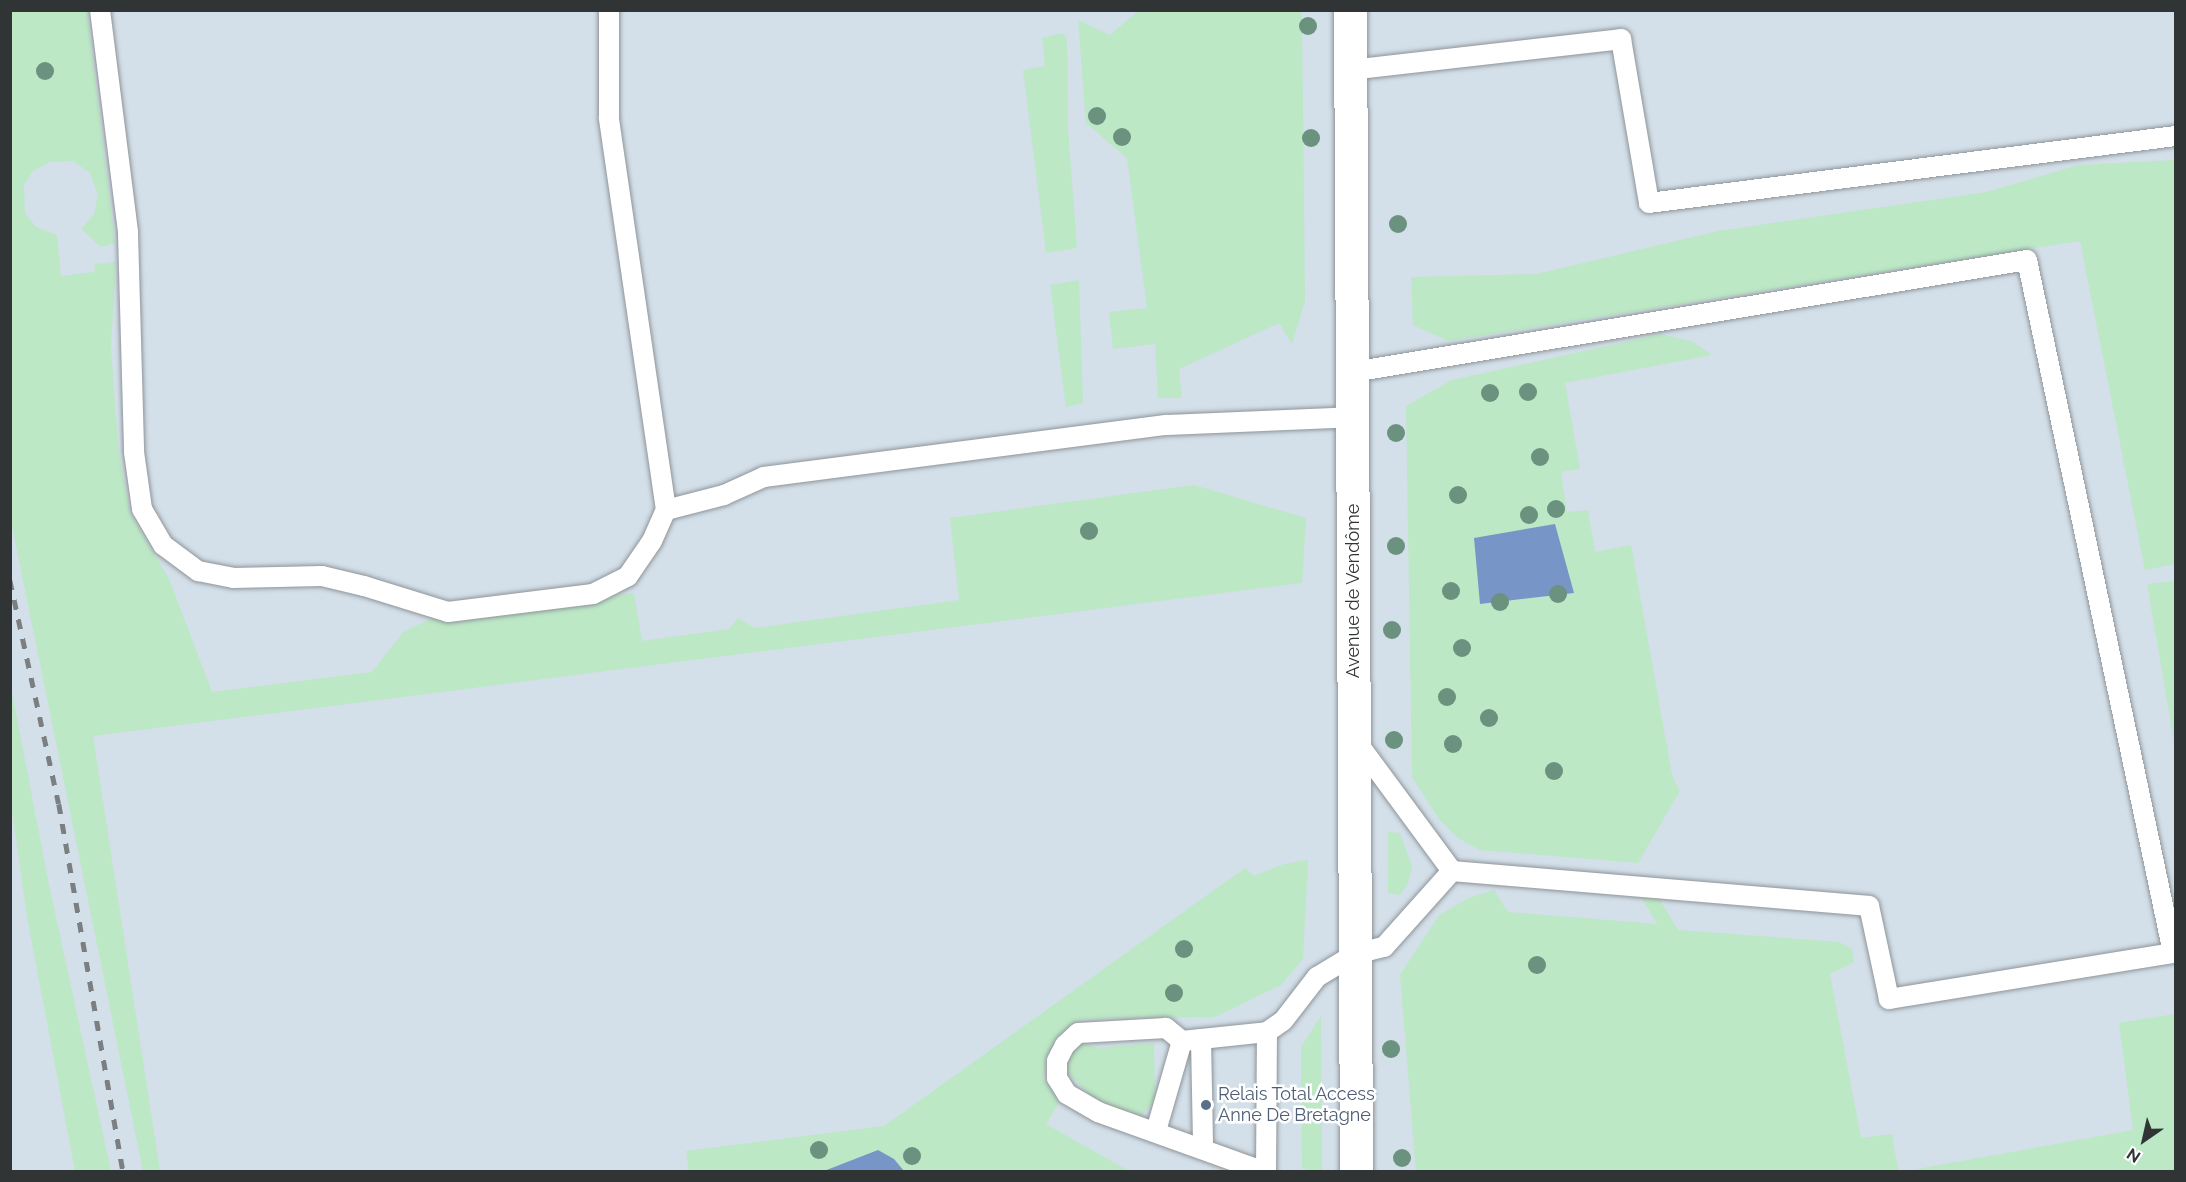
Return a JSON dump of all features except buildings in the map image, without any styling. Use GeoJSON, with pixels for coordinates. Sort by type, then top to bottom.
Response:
{"type":"FeatureCollection","features":[{"type":"Feature","properties":{"kind":"main road","name":"Avenue de Vendôme"},"geometry":{"type":"LineString","coordinates":[[1350,10],[1356,1172]]}},
{"type":"Feature","properties":{"kind":"lane"},"geometry":{"type":"LineString","coordinates":[[100,10],[128,233],[134,452],[142,509],[163,545],[198,571],[232,578],[322,576],[364,586],[448,612],[593,594],[628,576],[652,541],[666,510],[609,117],[609,10]]}},
{"type":"Feature","properties":{"kind":"lane"},"geometry":{"type":"LineString","coordinates":[[1350,70],[1621,39],[1649,203],[2175,136]]}},
{"type":"Feature","properties":{"kind":"lane"},"geometry":{"type":"LineString","coordinates":[[1353,372],[2026,260],[2174,953],[1889,999],[1869,906],[1452,871],[1354,739]]}},
{"type":"Feature","properties":{"kind":"lane"},"geometry":{"type":"LineString","coordinates":[[666,510],[724,495],[764,477],[1166,425],[1353,417]]}},
{"type":"Feature","properties":{"kind":"lane"},"geometry":{"type":"LineString","coordinates":[[1267,1032],[1265,1172],[1098,1112],[1067,1094],[1057,1078],[1057,1062],[1065,1045],[1078,1033],[1166,1028],[1192,1040],[1267,1032],[1283,1021],[1317,977],[1355,954],[1384,947],[1452,871]]}},
{"type":"Feature","properties":{"kind":"lane"},"geometry":{"type":"LineString","coordinates":[[1156,1131],[1192,1040]]}},
{"type":"Feature","properties":{"kind":"lane"},"geometry":{"type":"LineString","coordinates":[[1192,1040],[1203,1148]]}},
{"type":"Feature","properties":{"kind":"shaded area"},"geometry":{"type":"Polygon","coordinates":[[[10,11],[2175,11],[2175,1171],[10,1171],[10,11]]]}},
{"type":"Feature","properties":{"kind":"green space"},"geometry":{"type":"Polygon","coordinates":[[[10,11],[87,11],[115,243],[101,247],[81,229],[94,214],[98,195],[90,173],[73,161],[50,162],[33,171],[24,185],[25,213],[36,227],[57,235],[61,276],[95,272],[94,264],[116,262],[111,347],[118,445],[130,513],[169,579],[212,692],[372,672],[403,632],[434,617],[634,593],[642,641],[729,629],[738,618],[755,628],[959,600],[950,518],[1194,485],[1306,518],[1302,583],[93,736],[160,1171],[143,1171],[11,521],[10,11]]]}},
{"type":"Feature","properties":{"kind":"green space"},"geometry":{"type":"Polygon","coordinates":[[[1138,11],[1302,11],[1305,301],[1292,344],[1279,323],[1179,369],[1182,398],[1158,398],[1155,344],[1113,349],[1109,312],[1147,308],[1127,158],[1086,123],[1078,20],[1110,35],[1138,11]]]}},
{"type":"Feature","properties":{"kind":"green space"},"geometry":{"type":"Polygon","coordinates":[[[1063,33],[1067,40],[1068,129],[1077,248],[1046,253],[1023,70],[1045,66],[1042,38],[1063,33]]]}},
{"type":"Feature","properties":{"kind":"green space"},"geometry":{"type":"Polygon","coordinates":[[[2175,160],[2175,564],[2145,570],[2080,241],[1448,341],[1413,325],[1411,277],[1537,274],[1718,231],[1987,192],[2078,165],[2175,160]]]}},
{"type":"Feature","properties":{"kind":"green space"},"geometry":{"type":"Polygon","coordinates":[[[1079,280],[1083,403],[1066,407],[1050,285],[1079,280]]]}},
{"type":"Feature","properties":{"kind":"green space"},"geometry":{"type":"Polygon","coordinates":[[[1661,334],[1691,341],[1712,355],[1565,383],[1580,469],[1561,472],[1567,512],[1588,510],[1595,552],[1631,545],[1672,775],[1680,791],[1638,863],[1480,850],[1458,838],[1439,819],[1412,777],[1406,406],[1452,380],[1661,334]]]}},
{"type":"Feature","properties":{"kind":"green space"},"geometry":{"type":"Polygon","coordinates":[[[2176,581],[2175,747],[2147,584],[2176,581]]]}},
{"type":"Feature","properties":{"kind":"green space"},"geometry":{"type":"Polygon","coordinates":[[[10,682],[49,885],[111,1171],[75,1171],[27,917],[11,804],[10,682]]]}},
{"type":"Feature","properties":{"kind":"green space"},"geometry":{"type":"Polygon","coordinates":[[[1388,832],[1400,833],[1412,866],[1408,883],[1400,895],[1388,893],[1388,832]]]}},
{"type":"Feature","properties":{"kind":"green space"},"geometry":{"type":"Polygon","coordinates":[[[1308,860],[1303,959],[1281,985],[1215,1017],[1081,1019],[1063,1035],[1049,1055],[1043,1077],[1059,1103],[1046,1124],[1129,1171],[689,1172],[686,1151],[884,1126],[1245,868],[1254,876],[1284,864],[1308,860]]]}},
{"type":"Feature","properties":{"kind":"green space"},"geometry":{"type":"Polygon","coordinates":[[[1494,890],[1508,912],[1657,924],[1641,897],[1658,897],[1678,930],[1839,942],[1852,949],[1854,962],[1830,974],[1861,1138],[1892,1134],[1898,1171],[1416,1171],[1400,975],[1439,915],[1469,898],[1494,890]]]}},
{"type":"Feature","properties":{"kind":"green space"},"geometry":{"type":"Polygon","coordinates":[[[2175,1014],[2175,1171],[1906,1171],[2133,1130],[2119,1023],[2175,1014]]]}},
{"type":"Feature","properties":{"kind":"green space"},"geometry":{"type":"Polygon","coordinates":[[[1321,1016],[1322,1171],[1312,1171],[1302,1168],[1301,1047],[1321,1016]]]}},
{"type":"Feature","properties":{"kind":"green space"},"geometry":{"type":"Polygon","coordinates":[[[1080,1042],[1097,1048],[1154,1043],[1155,1101],[1140,1117],[1098,1103],[1067,1072],[1064,1060],[1080,1042]]]}},
{"type":"Feature","properties":{"kind":"water"},"geometry":{"type":"Polygon","coordinates":[[[1555,524],[1574,593],[1480,604],[1474,538],[1555,524]]]}},
{"type":"Feature","properties":{"kind":"water"},"geometry":{"type":"Polygon","coordinates":[[[878,1150],[894,1159],[904,1171],[824,1171],[878,1150]]]}},
{"type":"Feature","properties":{"kind":"railway"},"geometry":{"type":"LineString","coordinates":[[10,580],[59,804],[123,1172]]}},
{"type":"Feature","properties":{"kind":"place","name":"Relais Total Access Anne De Bretagne"},"geometry":{"type":"Point","coordinates":[1206,1105]}}]}
